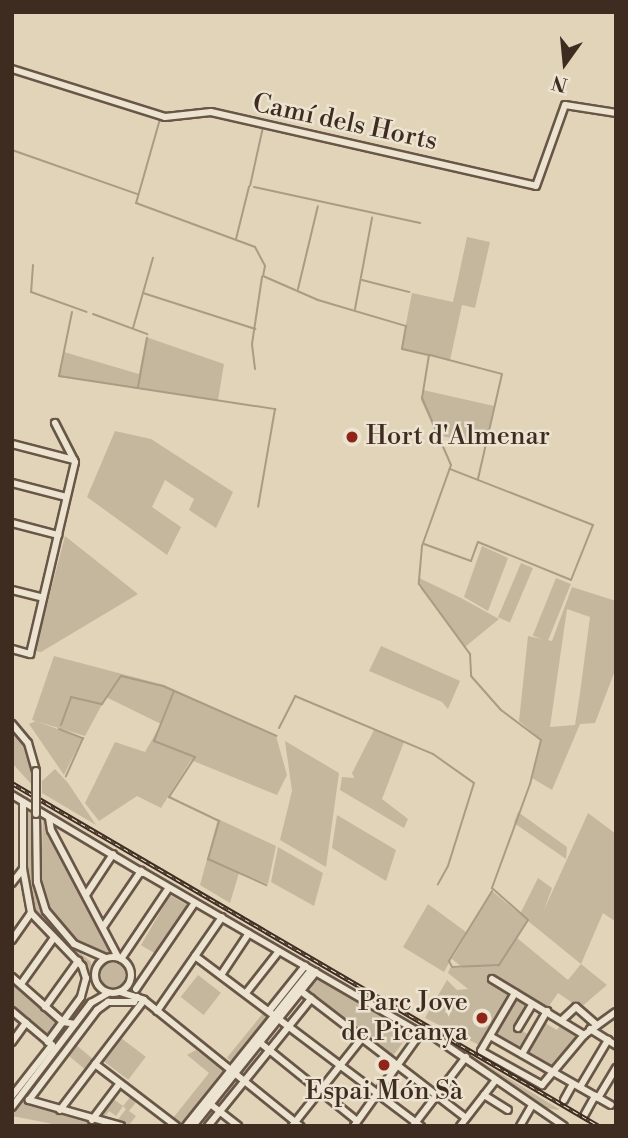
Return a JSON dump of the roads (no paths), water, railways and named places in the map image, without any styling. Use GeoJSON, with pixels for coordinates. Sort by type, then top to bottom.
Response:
{"type":"FeatureCollection","features":[{"type":"Feature","properties":{"kind":"street","name":"Camí dels Horts"},"geometry":{"type":"LineString","coordinates":[[12,69],[165,117],[211,112],[536,186],[565,105],[616,113]]}},
{"type":"Feature","properties":{"kind":"street"},"geometry":{"type":"LineString","coordinates":[[12,649],[30,654],[74,460],[55,423]]}},
{"type":"Feature","properties":{"kind":"street"},"geometry":{"type":"LineString","coordinates":[[12,444],[74,460]]}},
{"type":"Feature","properties":{"kind":"street"},"geometry":{"type":"LineString","coordinates":[[12,484],[66,498]]}},
{"type":"Feature","properties":{"kind":"street"},"geometry":{"type":"LineString","coordinates":[[12,523],[58,535]]}},
{"type":"Feature","properties":{"kind":"street"},"geometry":{"type":"LineString","coordinates":[[12,590],[43,598]]}},
{"type":"Feature","properties":{"kind":"street"},"geometry":{"type":"LineString","coordinates":[[13,724],[28,743],[36,771],[37,882],[44,905],[63,933],[85,951],[105,958],[120,958]]}},
{"type":"Feature","properties":{"kind":"street"},"geometry":{"type":"LineString","coordinates":[[12,795],[466,1058],[495,1081],[562,1125]]}},
{"type":"Feature","properties":{"kind":"street"},"geometry":{"type":"LineString","coordinates":[[12,1107],[52,1045],[63,1022],[81,998],[86,978],[78,961],[53,939],[31,912],[23,865],[23,802]]}},
{"type":"Feature","properties":{"kind":"street"},"geometry":{"type":"LineString","coordinates":[[49,818],[50,828],[103,927],[120,958],[130,968],[131,979],[140,1001]]}},
{"type":"Feature","properties":{"kind":"street"},"geometry":{"type":"LineString","coordinates":[[50,828],[57,823]]}},
{"type":"Feature","properties":{"kind":"street"},"geometry":{"type":"LineString","coordinates":[[86,895],[113,854]]}},
{"type":"Feature","properties":{"kind":"street"},"geometry":{"type":"LineString","coordinates":[[12,856],[23,865]]}},
{"type":"Feature","properties":{"kind":"street"},"geometry":{"type":"LineString","coordinates":[[12,883],[23,865]]}},
{"type":"Feature","properties":{"kind":"street"},"geometry":{"type":"LineString","coordinates":[[141,871],[194,904],[222,917]]}},
{"type":"Feature","properties":{"kind":"street"},"geometry":{"type":"LineString","coordinates":[[103,927],[141,871]]}},
{"type":"Feature","properties":{"kind":"street"},"geometry":{"type":"LineString","coordinates":[[120,958],[168,889]]}},
{"type":"Feature","properties":{"kind":"street"},"geometry":{"type":"LineString","coordinates":[[136,989],[194,904]]}},
{"type":"Feature","properties":{"kind":"street"},"geometry":{"type":"LineString","coordinates":[[12,940],[31,912]]}},
{"type":"Feature","properties":{"kind":"street"},"geometry":{"type":"LineString","coordinates":[[157,1011],[222,917]]}},
{"type":"Feature","properties":{"kind":"street"},"geometry":{"type":"LineString","coordinates":[[221,975],[249,933]]}},
{"type":"Feature","properties":{"kind":"street"},"geometry":{"type":"LineString","coordinates":[[21,984],[53,939]]}},
{"type":"Feature","properties":{"kind":"street"},"geometry":{"type":"LineString","coordinates":[[85,951],[95,968],[91,1003]]}},
{"type":"Feature","properties":{"kind":"street"},"geometry":{"type":"LineString","coordinates":[[246,993],[279,951]]}},
{"type":"Feature","properties":{"kind":"street"},"geometry":{"type":"LineString","coordinates":[[195,956],[341,1064],[417,1125],[466,1058]]}},
{"type":"Feature","properties":{"kind":"street"},"geometry":{"type":"LineString","coordinates":[[95,968],[105,958]]}},
{"type":"Feature","properties":{"kind":"street"},"geometry":{"type":"LineString","coordinates":[[45,1007],[78,961]]}},
{"type":"Feature","properties":{"kind":"street"},"geometry":{"type":"LineString","coordinates":[[275,1015],[299,989],[311,969]]}},
{"type":"Feature","properties":{"kind":"street"},"geometry":{"type":"LineString","coordinates":[[193,1126],[311,969]]}},
{"type":"Feature","properties":{"kind":"street"},"geometry":{"type":"LineString","coordinates":[[12,977],[63,1022],[75,1024]]}},
{"type":"Feature","properties":{"kind":"street"},"geometry":{"type":"LineString","coordinates":[[86,978],[95,979],[108,993]]}},
{"type":"Feature","properties":{"kind":"street"},"geometry":{"type":"LineString","coordinates":[[120,992],[131,979]]}},
{"type":"Feature","properties":{"kind":"street"},"geometry":{"type":"LineString","coordinates":[[492,979],[584,1035]]}},
{"type":"Feature","properties":{"kind":"street"},"geometry":{"type":"LineString","coordinates":[[299,989],[436,1096],[463,1123],[495,1081]]}},
{"type":"Feature","properties":{"kind":"street"},"geometry":{"type":"LineString","coordinates":[[12,1096],[52,1045],[75,1024],[91,1003],[108,993],[120,992],[157,1011],[296,1125],[362,1038]]}},
{"type":"Feature","properties":{"kind":"street"},"geometry":{"type":"LineString","coordinates":[[515,993],[481,1051],[544,1084],[584,1035],[616,1012]]}},
{"type":"Feature","properties":{"kind":"street"},"geometry":{"type":"LineString","coordinates":[[208,1126],[311,999]]}},
{"type":"Feature","properties":{"kind":"street"},"geometry":{"type":"LineString","coordinates":[[60,1110],[140,1001]]}},
{"type":"Feature","properties":{"kind":"street"},"geometry":{"type":"LineString","coordinates":[[121,1126],[92,1120],[29,1100],[97,1010],[108,1002],[140,1001]]}},
{"type":"Feature","properties":{"kind":"street"},"geometry":{"type":"LineString","coordinates":[[518,1028],[531,1006]]}},
{"type":"Feature","properties":{"kind":"street"},"geometry":{"type":"LineString","coordinates":[[562,1020],[576,1007],[594,1027],[616,1045]]}},
{"type":"Feature","properties":{"kind":"street"},"geometry":{"type":"LineString","coordinates":[[12,1011],[52,1045]]}},
{"type":"Feature","properties":{"kind":"street"},"geometry":{"type":"LineString","coordinates":[[522,1054],[547,1011]]}},
{"type":"Feature","properties":{"kind":"street"},"geometry":{"type":"LineString","coordinates":[[12,1042],[26,1023]]}},
{"type":"Feature","properties":{"kind":"street"},"geometry":{"type":"LineString","coordinates":[[258,1040],[354,1123],[420,1031]]}},
{"type":"Feature","properties":{"kind":"street"},"geometry":{"type":"LineString","coordinates":[[490,1036],[611,1105]]}},
{"type":"Feature","properties":{"kind":"street"},"geometry":{"type":"LineString","coordinates":[[564,1100],[577,1086],[608,1040]]}},
{"type":"Feature","properties":{"kind":"street"},"geometry":{"type":"LineString","coordinates":[[95,1064],[173,1125]]}},
{"type":"Feature","properties":{"kind":"street"},"geometry":{"type":"LineString","coordinates":[[585,1114],[616,1069]]}},
{"type":"Feature","properties":{"kind":"street"},"geometry":{"type":"LineString","coordinates":[[92,1120],[120,1083]]}},
{"type":"Feature","properties":{"kind":"street"},"geometry":{"type":"LineString","coordinates":[[484,1095],[508,1110]]}},
{"type":"Feature","properties":{"kind":"street"},"geometry":{"type":"LineString","coordinates":[[209,1102],[238,1126]]}},
{"type":"Feature","properties":{"kind":"street"},"geometry":{"type":"LineString","coordinates":[[186,1126],[209,1102]]}},
{"type":"Feature","properties":{"kind":"street"},"geometry":{"type":"LineString","coordinates":[[520,1126],[532,1105]]}},
{"type":"Feature","properties":{"kind":"waterway"},"geometry":{"type":"LineString","coordinates":[[96,99],[160,119],[136,203],[255,247],[265,266],[263,276],[318,300],[406,326],[402,349],[429,355],[422,398],[451,465],[422,546],[419,584],[470,654],[471,676],[501,710],[541,740],[530,784],[492,888],[528,920],[499,965],[452,967],[449,961],[492,891]]}},
{"type":"Feature","properties":{"kind":"waterway"},"geometry":{"type":"LineString","coordinates":[[207,115],[263,127],[250,186]]}},
{"type":"Feature","properties":{"kind":"waterway"},"geometry":{"type":"LineString","coordinates":[[12,150],[137,194]]}},
{"type":"Feature","properties":{"kind":"waterway"},"geometry":{"type":"LineString","coordinates":[[236,239],[249,187]]}},
{"type":"Feature","properties":{"kind":"waterway"},"geometry":{"type":"LineString","coordinates":[[254,187],[420,223]]}},
{"type":"Feature","properties":{"kind":"waterway"},"geometry":{"type":"LineString","coordinates":[[298,289],[318,206]]}},
{"type":"Feature","properties":{"kind":"waterway"},"geometry":{"type":"LineString","coordinates":[[355,309],[372,218]]}},
{"type":"Feature","properties":{"kind":"waterway"},"geometry":{"type":"LineString","coordinates":[[133,328],[153,258]]}},
{"type":"Feature","properties":{"kind":"waterway"},"geometry":{"type":"LineString","coordinates":[[33,265],[31,292],[87,312]]}},
{"type":"Feature","properties":{"kind":"waterway"},"geometry":{"type":"LineString","coordinates":[[255,369],[252,344],[262,277]]}},
{"type":"Feature","properties":{"kind":"waterway"},"geometry":{"type":"LineString","coordinates":[[362,280],[409,292]]}},
{"type":"Feature","properties":{"kind":"waterway"},"geometry":{"type":"LineString","coordinates":[[143,293],[255,329]]}},
{"type":"Feature","properties":{"kind":"waterway"},"geometry":{"type":"LineString","coordinates":[[72,312],[59,376],[275,409],[258,507]]}},
{"type":"Feature","properties":{"kind":"waterway"},"geometry":{"type":"LineString","coordinates":[[93,314],[147,334]]}},
{"type":"Feature","properties":{"kind":"waterway"},"geometry":{"type":"LineString","coordinates":[[138,387],[147,338]]}},
{"type":"Feature","properties":{"kind":"waterway"},"geometry":{"type":"LineString","coordinates":[[430,355],[502,374],[478,479]]}},
{"type":"Feature","properties":{"kind":"waterway"},"geometry":{"type":"LineString","coordinates":[[424,544],[471,561],[478,542],[571,580],[593,525],[450,469]]}},
{"type":"Feature","properties":{"kind":"waterway"},"geometry":{"type":"LineString","coordinates":[[61,725],[71,697],[102,704],[121,676],[163,686],[277,736]]}},
{"type":"Feature","properties":{"kind":"waterway"},"geometry":{"type":"LineString","coordinates":[[174,691],[154,741],[195,757],[169,797],[219,821],[208,859],[266,885]]}},
{"type":"Feature","properties":{"kind":"waterway"},"geometry":{"type":"LineString","coordinates":[[279,728],[295,696],[433,754],[474,783],[448,866],[438,884]]}},
{"type":"Feature","properties":{"kind":"waterway"},"geometry":{"type":"LineString","coordinates":[[59,729],[83,738],[66,776]]}},
{"type":"Feature","properties":{"kind":"railway"},"geometry":{"type":"LineString","coordinates":[[12,783],[599,1126]]}},
{"type":"Feature","properties":{"kind":"place","name":"Hort d'Almenar"},"geometry":{"type":"Point","coordinates":[352,437]}},
{"type":"Feature","properties":{"kind":"place","name":"Parc Jove de Picanya"},"geometry":{"type":"Point","coordinates":[482,1018]}},
{"type":"Feature","properties":{"kind":"place","name":"Espai Món Sà"},"geometry":{"type":"Point","coordinates":[384,1065]}}]}
